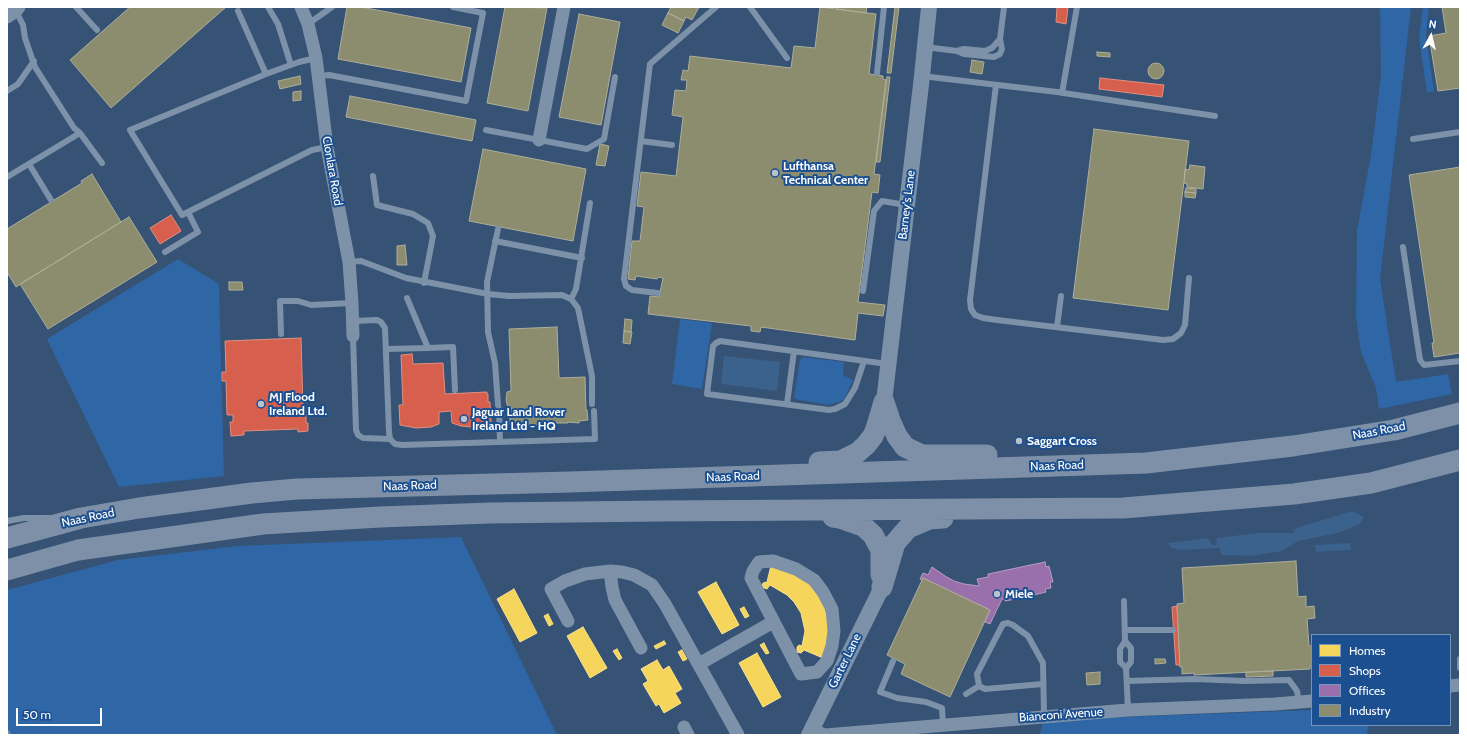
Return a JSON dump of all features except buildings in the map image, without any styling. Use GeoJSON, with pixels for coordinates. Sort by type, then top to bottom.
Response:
{"type":"FeatureCollection","features":[{"type":"Feature","properties":{"kind":"highway"},"geometry":{"type":"LineString","coordinates":[[884,402],[897,436],[906,446],[922,454],[1146,463]]}},
{"type":"Feature","properties":{"kind":"highway"},"geometry":{"type":"LineString","coordinates":[[570,482],[681,467],[841,462],[866,445],[873,436],[884,402]]}},
{"type":"Feature","properties":{"kind":"highway","name":"Naas Road"},"geometry":{"type":"LineString","coordinates":[[7,538],[81,518],[139,508],[252,493],[297,489],[570,482],[1146,463],[1293,446],[1394,430],[1460,413]]}},
{"type":"Feature","properties":{"kind":"highway"},"geometry":{"type":"LineString","coordinates":[[1370,483],[1460,460]]}},
{"type":"Feature","properties":{"kind":"highway"},"geometry":{"type":"LineString","coordinates":[[7,570],[78,550],[262,524],[490,513],[1123,508],[1294,494],[1429,475],[1460,467]]}},
{"type":"Feature","properties":{"kind":"highway"},"geometry":{"type":"LineString","coordinates":[[882,587],[895,543],[908,528],[929,518],[996,515],[1036,509]]}},
{"type":"Feature","properties":{"kind":"highway"},"geometry":{"type":"LineString","coordinates":[[745,510],[840,518],[863,526],[873,535],[881,550],[882,587]]}},
{"type":"Feature","properties":{"kind":"street","name":"Clonlara Road"},"geometry":{"type":"LineString","coordinates":[[301,7],[308,24],[316,58],[327,147],[349,262],[353,336]]}},
{"type":"Feature","properties":{"kind":"street"},"geometry":{"type":"LineString","coordinates":[[539,140],[564,7]]}},
{"type":"Feature","properties":{"kind":"street","name":"Barney's Lane"},"geometry":{"type":"LineString","coordinates":[[884,402],[929,7]]}},
{"type":"Feature","properties":{"kind":"street"},"geometry":{"type":"LineString","coordinates":[[773,561],[796,569],[814,580],[823,592],[832,610],[834,631],[832,646],[827,661],[816,672],[801,674],[773,622],[751,578],[753,571],[759,562],[773,561]]}},
{"type":"Feature","properties":{"kind":"street"},"geometry":{"type":"LineString","coordinates":[[610,571],[615,600],[641,648]]}},
{"type":"Feature","properties":{"kind":"street"},"geometry":{"type":"LineString","coordinates":[[568,621],[551,589],[565,581],[585,574],[610,571],[634,575],[652,585],[665,604],[738,735]]}},
{"type":"Feature","properties":{"kind":"street","name":"Garter Lane"},"geometry":{"type":"LineString","coordinates":[[810,733],[882,587]]}},
{"type":"Feature","properties":{"kind":"street"},"geometry":{"type":"LineString","coordinates":[[699,664],[773,622]]}},
{"type":"Feature","properties":{"kind":"street","name":"Bianconi Avenue"},"geometry":{"type":"LineString","coordinates":[[810,733],[825,735],[1044,716],[1128,710],[1275,704],[1311,700]]}},
{"type":"Feature","properties":{"kind":"lane"},"geometry":{"type":"LineString","coordinates":[[76,7],[97,30]]}},
{"type":"Feature","properties":{"kind":"lane"},"geometry":{"type":"LineString","coordinates":[[268,7],[278,24],[291,65]]}},
{"type":"Feature","properties":{"kind":"lane"},"geometry":{"type":"LineString","coordinates":[[308,24],[332,7]]}},
{"type":"Feature","properties":{"kind":"lane"},"geometry":{"type":"LineString","coordinates":[[318,76],[329,75],[466,101],[483,13],[452,7]]}},
{"type":"Feature","properties":{"kind":"lane"},"geometry":{"type":"LineString","coordinates":[[658,293],[632,290],[626,286],[624,279],[650,64],[716,7]]}},
{"type":"Feature","properties":{"kind":"lane"},"geometry":{"type":"LineString","coordinates":[[750,7],[787,58]]}},
{"type":"Feature","properties":{"kind":"lane"},"geometry":{"type":"LineString","coordinates":[[877,73],[884,7]]}},
{"type":"Feature","properties":{"kind":"lane"},"geometry":{"type":"LineString","coordinates":[[925,47],[957,51],[964,54],[994,57],[1000,54],[1002,49],[1000,40],[1004,7]]}},
{"type":"Feature","properties":{"kind":"lane"},"geometry":{"type":"LineString","coordinates":[[1062,93],[1077,7]]}},
{"type":"Feature","properties":{"kind":"lane"},"geometry":{"type":"LineString","coordinates":[[238,10],[266,74]]}},
{"type":"Feature","properties":{"kind":"lane"},"geometry":{"type":"LineString","coordinates":[[14,12],[23,25],[25,38],[35,67],[74,128],[80,133],[102,163]]}},
{"type":"Feature","properties":{"kind":"lane"},"geometry":{"type":"LineString","coordinates":[[957,51],[964,49],[985,51],[992,48],[1000,40]]}},
{"type":"Feature","properties":{"kind":"lane"},"geometry":{"type":"LineString","coordinates":[[316,58],[266,74],[130,130],[182,215],[312,150],[327,147]]}},
{"type":"Feature","properties":{"kind":"lane"},"geometry":{"type":"LineString","coordinates":[[7,91],[18,84],[34,61]]}},
{"type":"Feature","properties":{"kind":"lane"},"geometry":{"type":"LineString","coordinates":[[922,76],[1062,93],[1215,116]]}},
{"type":"Feature","properties":{"kind":"lane"},"geometry":{"type":"LineString","coordinates":[[486,130],[587,149],[604,139],[615,77]]}},
{"type":"Feature","properties":{"kind":"lane"},"geometry":{"type":"LineString","coordinates":[[996,85],[970,300],[971,308],[975,315],[983,318],[1163,340],[1173,339],[1181,333],[1184,325],[1190,278]]}},
{"type":"Feature","properties":{"kind":"lane"},"geometry":{"type":"LineString","coordinates":[[1413,139],[1460,132]]}},
{"type":"Feature","properties":{"kind":"lane"},"geometry":{"type":"LineString","coordinates":[[7,177],[80,133]]}},
{"type":"Feature","properties":{"kind":"lane"},"geometry":{"type":"LineString","coordinates":[[641,141],[672,145]]}},
{"type":"Feature","properties":{"kind":"lane"},"geometry":{"type":"LineString","coordinates":[[29,164],[51,200]]}},
{"type":"Feature","properties":{"kind":"lane"},"geometry":{"type":"LineString","coordinates":[[373,176],[377,205],[413,214],[428,223],[433,236],[424,283]]}},
{"type":"Feature","properties":{"kind":"lane"},"geometry":{"type":"LineString","coordinates":[[863,291],[874,211],[882,201],[907,205]]}},
{"type":"Feature","properties":{"kind":"lane"},"geometry":{"type":"LineString","coordinates":[[572,298],[576,289],[582,258],[584,232],[590,203]]}},
{"type":"Feature","properties":{"kind":"lane"},"geometry":{"type":"LineString","coordinates":[[165,252],[198,232],[188,212]]}},
{"type":"Feature","properties":{"kind":"lane"},"geometry":{"type":"LineString","coordinates":[[498,229],[487,282],[488,332],[495,363],[500,442]]}},
{"type":"Feature","properties":{"kind":"lane"},"geometry":{"type":"LineString","coordinates":[[495,241],[582,258]]}},
{"type":"Feature","properties":{"kind":"lane"},"geometry":{"type":"LineString","coordinates":[[1403,248],[1420,360],[1424,365],[1460,361]]}},
{"type":"Feature","properties":{"kind":"lane"},"geometry":{"type":"LineString","coordinates":[[349,262],[362,261],[406,278],[424,283],[488,294],[509,296],[562,295],[572,298],[578,308],[592,376],[595,439],[402,445],[395,444],[390,439],[363,438],[358,435],[356,430],[353,336]]}},
{"type":"Feature","properties":{"kind":"lane"},"geometry":{"type":"LineString","coordinates":[[1057,327],[1061,296]]}},
{"type":"Feature","properties":{"kind":"lane"},"geometry":{"type":"LineString","coordinates":[[407,298],[428,348]]}},
{"type":"Feature","properties":{"kind":"lane"},"geometry":{"type":"LineString","coordinates":[[281,334],[280,301],[298,301],[311,305],[352,303]]}},
{"type":"Feature","properties":{"kind":"lane"},"geometry":{"type":"LineString","coordinates":[[353,321],[377,320],[381,322],[385,328],[390,439]]}},
{"type":"Feature","properties":{"kind":"lane"},"geometry":{"type":"LineString","coordinates":[[864,361],[855,388],[845,404],[840,408],[829,410],[707,394],[713,346],[720,341],[889,364]]}},
{"type":"Feature","properties":{"kind":"lane"},"geometry":{"type":"LineString","coordinates":[[387,349],[453,347],[455,390]]}},
{"type":"Feature","properties":{"kind":"lane"},"geometry":{"type":"LineString","coordinates":[[787,404],[794,351]]}},
{"type":"Feature","properties":{"kind":"lane"},"geometry":{"type":"LineString","coordinates":[[7,521],[24,518],[81,518]]}},
{"type":"Feature","properties":{"kind":"lane"},"geometry":{"type":"LineString","coordinates":[[1124,601],[1125,641],[1120,649],[1120,662],[1126,668],[1128,710]]}},
{"type":"Feature","properties":{"kind":"lane"},"geometry":{"type":"LineString","coordinates":[[979,686],[977,674],[1003,624],[1008,623],[1028,636],[1043,663],[1044,716]]}},
{"type":"Feature","properties":{"kind":"lane"},"geometry":{"type":"LineString","coordinates":[[1125,630],[1173,630]]}},
{"type":"Feature","properties":{"kind":"lane"},"geometry":{"type":"LineString","coordinates":[[1125,641],[1131,648],[1131,662],[1126,668]]}},
{"type":"Feature","properties":{"kind":"lane"},"geometry":{"type":"LineString","coordinates":[[1460,659],[1460,668]]}},
{"type":"Feature","properties":{"kind":"lane"},"geometry":{"type":"LineString","coordinates":[[894,661],[880,692],[897,698],[926,702],[942,708],[943,725]]}},
{"type":"Feature","properties":{"kind":"lane"},"geometry":{"type":"LineString","coordinates":[[1127,681],[1195,679],[1245,681],[1289,680],[1297,690],[1299,702]]}},
{"type":"Feature","properties":{"kind":"lane"},"geometry":{"type":"LineString","coordinates":[[979,686],[985,689],[1043,684]]}},
{"type":"Feature","properties":{"kind":"lane"},"geometry":{"type":"LineString","coordinates":[[966,694],[979,686]]}},
{"type":"Feature","properties":{"kind":"shaded area"},"geometry":{"type":"Polygon","coordinates":[[[1380,7],[1411,7],[1380,279],[1396,382],[1448,374],[1452,394],[1379,409],[1376,388],[1361,352],[1356,317],[1357,230],[1371,155],[1381,76],[1380,7]]]}},
{"type":"Feature","properties":{"kind":"shaded area"},"geometry":{"type":"Polygon","coordinates":[[[1423,7],[1429,7],[1426,35],[1434,91],[1427,93],[1419,38],[1423,7]]]}},
{"type":"Feature","properties":{"kind":"shaded area"},"geometry":{"type":"Polygon","coordinates":[[[178,259],[219,284],[224,476],[119,487],[47,339],[178,259]]]}},
{"type":"Feature","properties":{"kind":"shaded area"},"geometry":{"type":"Polygon","coordinates":[[[680,319],[712,323],[702,389],[672,384],[680,319]]]}},
{"type":"Feature","properties":{"kind":"shaded area"},"geometry":{"type":"Polygon","coordinates":[[[724,356],[780,362],[777,391],[721,384],[724,356]]]}},
{"type":"Feature","properties":{"kind":"shaded area"},"geometry":{"type":"Polygon","coordinates":[[[803,357],[844,362],[843,375],[853,380],[844,399],[828,405],[795,399],[794,397],[800,360],[803,357]]]}},
{"type":"Feature","properties":{"kind":"shaded area"},"geometry":{"type":"Polygon","coordinates":[[[1352,511],[1364,517],[1360,524],[1338,533],[1298,541],[1282,551],[1251,556],[1222,555],[1219,548],[1180,550],[1170,547],[1168,543],[1208,538],[1212,545],[1216,545],[1217,538],[1257,533],[1293,533],[1296,528],[1352,511]]]}},
{"type":"Feature","properties":{"kind":"shaded area"},"geometry":{"type":"Polygon","coordinates":[[[461,537],[557,735],[7,735],[7,590],[118,560],[237,546],[461,537]]]}},
{"type":"Feature","properties":{"kind":"shaded area"},"geometry":{"type":"Polygon","coordinates":[[[1350,543],[1351,550],[1316,552],[1315,545],[1350,543]]]}},
{"type":"Feature","properties":{"kind":"shaded area"},"geometry":{"type":"Polygon","coordinates":[[[1311,710],[1311,726],[1368,726],[1367,735],[1040,735],[1043,720],[1311,710]]]}},
{"type":"Feature","properties":{"kind":"place","name":"Lufthansa Technical Center"},"geometry":{"type":"Point","coordinates":[775,173]}},
{"type":"Feature","properties":{"kind":"place","name":"MJ Flood Ireland Ltd."},"geometry":{"type":"Point","coordinates":[261,404]}},
{"type":"Feature","properties":{"kind":"place","name":"Jaguar Land Rover Ireland Ltd - HQ"},"geometry":{"type":"Point","coordinates":[464,419]}},
{"type":"Feature","properties":{"kind":"place","name":"Saggart Cross"},"geometry":{"type":"Point","coordinates":[1019,441]}},
{"type":"Feature","properties":{"kind":"place","name":"Miele"},"geometry":{"type":"Point","coordinates":[997,594]}}]}
